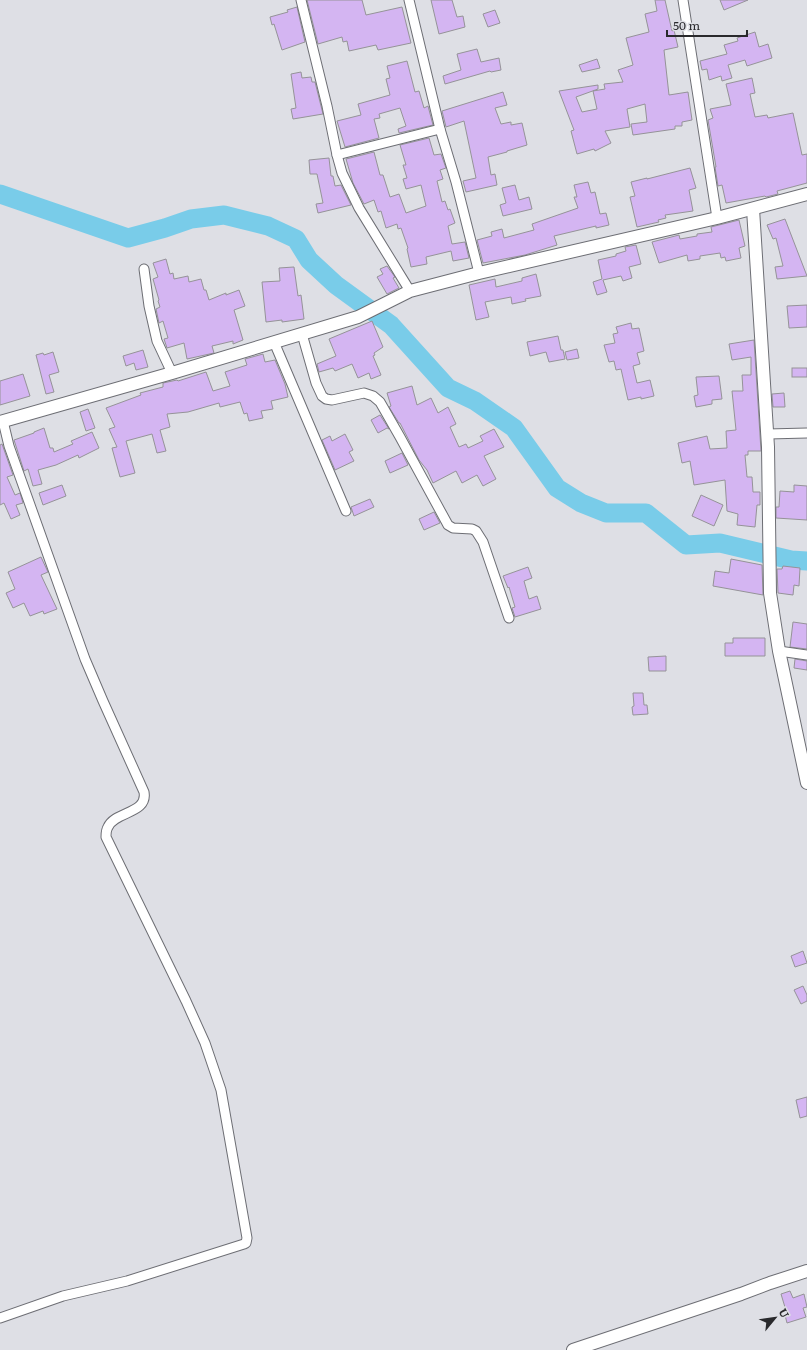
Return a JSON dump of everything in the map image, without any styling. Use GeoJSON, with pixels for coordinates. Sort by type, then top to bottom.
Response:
{"type":"FeatureCollection","features":[{"type":"Feature","properties":{"kind":"street"},"geometry":{"type":"LineString","coordinates":[[301,0],[327,106],[337,155],[349,190],[410,291]]}},
{"type":"Feature","properties":{"kind":"street"},"geometry":{"type":"LineString","coordinates":[[409,0],[440,129],[456,182],[479,273]]}},
{"type":"Feature","properties":{"kind":"street"},"geometry":{"type":"LineString","coordinates":[[682,0],[717,218]]}},
{"type":"Feature","properties":{"kind":"street"},"geometry":{"type":"LineString","coordinates":[[337,155],[440,129]]}},
{"type":"Feature","properties":{"kind":"street"},"geometry":{"type":"LineString","coordinates":[[0,1318],[63,1296],[127,1281],[244,1244],[246,1243],[247,1238],[221,1090],[210,1057],[186,1001],[106,837],[107,827],[112,822],[139,807],[143,803],[145,797],[144,792],[85,659],[8,446],[1,422],[172,373],[358,317],[410,291],[479,273],[717,218],[807,194]]}},
{"type":"Feature","properties":{"kind":"street"},"geometry":{"type":"LineString","coordinates":[[753,209],[768,434],[768,539],[770,593],[779,651],[807,783]]}},
{"type":"Feature","properties":{"kind":"street"},"geometry":{"type":"LineString","coordinates":[[144,269],[149,306],[157,341],[172,373]]}},
{"type":"Feature","properties":{"kind":"street"},"geometry":{"type":"LineString","coordinates":[[302,334],[316,383],[322,396],[326,399],[332,400],[364,393],[377,399],[400,437],[448,525],[453,528],[472,529],[479,536],[483,542],[509,618]]}},
{"type":"Feature","properties":{"kind":"street"},"geometry":{"type":"LineString","coordinates":[[274,342],[309,428],[346,511]]}},
{"type":"Feature","properties":{"kind":"street"},"geometry":{"type":"LineString","coordinates":[[768,434],[807,433]]}},
{"type":"Feature","properties":{"kind":"street"},"geometry":{"type":"LineString","coordinates":[[779,651],[807,656]]}},
{"type":"Feature","properties":{"kind":"street"},"geometry":{"type":"LineString","coordinates":[[573,1350],[807,1271]]}},
{"type":"Feature","properties":{"kind":"building"},"geometry":{"type":"Polygon","coordinates":[[[307,0],[362,0],[366,15],[402,7],[411,43],[378,50],[376,45],[349,51],[347,41],[343,42],[342,37],[318,44],[307,0]]]}},
{"type":"Feature","properties":{"kind":"building"},"geometry":{"type":"Polygon","coordinates":[[[431,0],[452,0],[457,17],[463,16],[465,27],[439,34],[431,0]]]}},
{"type":"Feature","properties":{"kind":"building"},"geometry":{"type":"Polygon","coordinates":[[[655,0],[665,0],[672,31],[674,30],[678,47],[664,50],[669,95],[688,92],[692,120],[682,122],[682,126],[675,126],[675,129],[633,135],[631,124],[647,122],[645,104],[627,109],[630,127],[605,131],[611,143],[595,151],[594,149],[577,154],[571,131],[574,130],[559,91],[598,85],[598,89],[576,97],[582,112],[597,109],[593,91],[605,89],[604,84],[623,82],[618,70],[633,65],[626,38],[649,32],[645,14],[657,11],[655,0]]]}},
{"type":"Feature","properties":{"kind":"building"},"geometry":{"type":"Polygon","coordinates":[[[720,0],[748,0],[724,10],[720,0]]]}},
{"type":"Feature","properties":{"kind":"building"},"geometry":{"type":"Polygon","coordinates":[[[297,7],[305,42],[282,50],[274,24],[272,25],[270,17],[288,12],[287,10],[297,7]]]}},
{"type":"Feature","properties":{"kind":"building"},"geometry":{"type":"Polygon","coordinates":[[[495,10],[500,23],[488,27],[483,14],[495,10]]]}},
{"type":"Feature","properties":{"kind":"building"},"geometry":{"type":"Polygon","coordinates":[[[755,32],[759,47],[768,44],[772,58],[747,66],[745,60],[728,65],[732,78],[722,81],[721,76],[709,80],[707,69],[702,70],[700,61],[727,54],[724,45],[738,41],[737,38],[755,32]]]}},
{"type":"Feature","properties":{"kind":"building"},"geometry":{"type":"Polygon","coordinates":[[[477,49],[481,62],[499,58],[501,70],[490,71],[445,84],[443,76],[461,70],[457,54],[477,49]]]}},
{"type":"Feature","properties":{"kind":"building"},"geometry":{"type":"Polygon","coordinates":[[[597,59],[600,68],[582,72],[579,65],[597,59]]]}},
{"type":"Feature","properties":{"kind":"building"},"geometry":{"type":"Polygon","coordinates":[[[407,61],[415,92],[419,91],[424,108],[428,106],[433,125],[399,133],[398,129],[406,126],[400,108],[379,114],[380,118],[374,119],[379,138],[345,147],[337,121],[361,115],[358,104],[390,95],[386,79],[390,78],[387,66],[407,61]]]}},
{"type":"Feature","properties":{"kind":"building"},"geometry":{"type":"Polygon","coordinates":[[[301,72],[302,78],[311,77],[312,82],[315,82],[323,114],[293,119],[291,109],[296,108],[291,74],[301,72]]]}},
{"type":"Feature","properties":{"kind":"building"},"geometry":{"type":"Polygon","coordinates":[[[752,78],[755,93],[750,94],[755,117],[767,115],[768,118],[793,113],[802,155],[807,154],[807,183],[777,191],[778,194],[766,197],[726,203],[722,185],[718,186],[708,120],[713,118],[710,109],[731,105],[726,84],[752,78]]]}},
{"type":"Feature","properties":{"kind":"building"},"geometry":{"type":"Polygon","coordinates":[[[503,92],[507,105],[495,108],[501,124],[511,122],[511,125],[522,123],[527,145],[488,157],[491,175],[495,174],[497,185],[466,192],[463,181],[476,178],[464,121],[446,127],[442,111],[503,92]]]}},
{"type":"Feature","properties":{"kind":"building"},"geometry":{"type":"Polygon","coordinates":[[[429,138],[434,155],[441,154],[446,168],[440,170],[443,179],[437,181],[442,202],[445,201],[448,210],[450,209],[455,223],[448,226],[452,244],[465,242],[469,258],[453,261],[451,251],[426,257],[427,264],[411,267],[408,248],[401,228],[398,229],[397,224],[386,228],[381,211],[378,212],[374,200],[364,204],[353,183],[346,159],[374,152],[380,175],[383,175],[390,197],[399,194],[406,213],[426,206],[421,185],[406,189],[403,179],[407,178],[403,165],[406,165],[400,145],[429,138]]]}},
{"type":"Feature","properties":{"kind":"building"},"geometry":{"type":"Polygon","coordinates":[[[329,158],[331,176],[333,176],[335,186],[341,185],[351,205],[318,213],[316,204],[323,203],[317,174],[310,174],[309,160],[329,158]]]}},
{"type":"Feature","properties":{"kind":"building"},"geometry":{"type":"Polygon","coordinates":[[[690,168],[696,188],[689,190],[693,211],[665,215],[666,218],[658,220],[659,222],[637,227],[630,197],[635,196],[631,182],[690,168]]]}},
{"type":"Feature","properties":{"kind":"building"},"geometry":{"type":"Polygon","coordinates":[[[588,182],[591,193],[595,192],[600,214],[606,213],[609,225],[596,228],[596,226],[554,236],[557,245],[525,255],[483,263],[477,240],[492,236],[491,232],[502,229],[504,238],[534,230],[532,224],[578,208],[574,197],[577,197],[574,185],[588,182]]]}},
{"type":"Feature","properties":{"kind":"building"},"geometry":{"type":"Polygon","coordinates":[[[515,185],[519,200],[529,197],[532,209],[503,216],[500,205],[506,203],[502,188],[515,185]]]}},
{"type":"Feature","properties":{"kind":"building"},"geometry":{"type":"Polygon","coordinates":[[[785,219],[807,276],[777,279],[775,267],[783,266],[776,238],[773,239],[767,225],[785,219]]]}},
{"type":"Feature","properties":{"kind":"building"},"geometry":{"type":"Polygon","coordinates":[[[739,220],[745,246],[739,248],[741,258],[726,261],[725,257],[721,258],[720,253],[700,256],[700,259],[688,261],[687,255],[659,263],[652,242],[679,235],[680,239],[697,236],[697,234],[712,232],[711,227],[739,220]]]}},
{"type":"Feature","properties":{"kind":"building"},"geometry":{"type":"Polygon","coordinates":[[[636,245],[641,264],[629,267],[632,278],[623,281],[621,276],[603,280],[607,292],[597,295],[593,282],[602,279],[598,260],[616,256],[616,254],[626,251],[625,247],[636,245]]]}},
{"type":"Feature","properties":{"kind":"building"},"geometry":{"type":"Polygon","coordinates":[[[166,259],[170,274],[173,273],[174,279],[188,276],[189,282],[201,279],[209,300],[226,293],[226,295],[239,290],[245,306],[234,310],[243,340],[233,344],[233,341],[212,346],[214,353],[187,359],[184,343],[167,348],[164,339],[168,338],[163,321],[159,323],[156,309],[160,307],[153,279],[158,277],[153,263],[166,259]]]}},
{"type":"Feature","properties":{"kind":"building"},"geometry":{"type":"Polygon","coordinates":[[[387,266],[395,277],[393,278],[399,288],[387,294],[377,277],[383,274],[380,269],[387,266]]]}},
{"type":"Feature","properties":{"kind":"building"},"geometry":{"type":"Polygon","coordinates":[[[294,267],[298,296],[301,295],[304,319],[282,322],[282,320],[266,322],[262,282],[280,281],[279,268],[294,267]]]}},
{"type":"Feature","properties":{"kind":"building"},"geometry":{"type":"Polygon","coordinates":[[[536,274],[541,296],[525,299],[526,301],[512,304],[511,297],[485,302],[489,317],[476,320],[469,285],[495,279],[496,287],[522,281],[522,278],[536,274]]]}},
{"type":"Feature","properties":{"kind":"building"},"geometry":{"type":"Polygon","coordinates":[[[807,305],[807,327],[789,328],[787,306],[807,305]]]}},
{"type":"Feature","properties":{"kind":"building"},"geometry":{"type":"Polygon","coordinates":[[[372,321],[383,347],[374,353],[375,355],[373,356],[381,375],[371,379],[369,373],[358,378],[352,364],[335,371],[333,368],[319,372],[317,364],[336,356],[329,339],[372,321]]]}},
{"type":"Feature","properties":{"kind":"building"},"geometry":{"type":"Polygon","coordinates":[[[631,323],[632,329],[639,328],[644,351],[637,353],[640,364],[633,366],[637,383],[650,380],[654,396],[628,400],[621,369],[616,370],[614,361],[609,362],[604,345],[615,343],[613,334],[618,333],[616,327],[631,323]]]}},
{"type":"Feature","properties":{"kind":"building"},"geometry":{"type":"Polygon","coordinates":[[[558,336],[561,350],[563,350],[565,359],[549,362],[546,352],[530,356],[527,342],[558,336]]]}},
{"type":"Feature","properties":{"kind":"building"},"geometry":{"type":"Polygon","coordinates":[[[754,340],[761,451],[748,451],[748,455],[745,455],[747,477],[752,477],[753,492],[760,492],[760,505],[757,505],[755,527],[737,525],[738,514],[727,511],[725,480],[694,485],[690,461],[682,463],[678,443],[707,436],[710,449],[727,448],[726,431],[736,430],[732,391],[743,391],[742,375],[751,375],[751,357],[732,360],[729,344],[754,340]]]}},
{"type":"Feature","properties":{"kind":"building"},"geometry":{"type":"Polygon","coordinates":[[[577,349],[579,358],[567,360],[565,352],[577,349]]]}},
{"type":"Feature","properties":{"kind":"building"},"geometry":{"type":"Polygon","coordinates":[[[143,350],[148,367],[136,370],[134,363],[126,366],[123,356],[143,350]]]}},
{"type":"Feature","properties":{"kind":"building"},"geometry":{"type":"Polygon","coordinates":[[[53,352],[59,372],[49,375],[54,392],[46,394],[36,355],[43,353],[44,355],[53,352]]]}},
{"type":"Feature","properties":{"kind":"building"},"geometry":{"type":"Polygon","coordinates":[[[263,354],[265,362],[275,360],[285,384],[288,397],[271,401],[273,409],[261,411],[263,418],[249,421],[247,413],[244,414],[240,402],[220,407],[219,403],[188,412],[167,414],[170,427],[160,430],[166,451],[157,453],[152,434],[126,441],[135,473],[120,477],[112,448],[117,447],[109,429],[115,427],[106,408],[141,395],[140,393],[163,387],[163,383],[178,381],[206,372],[213,391],[230,386],[225,372],[247,365],[245,359],[263,354]]]}},
{"type":"Feature","properties":{"kind":"building"},"geometry":{"type":"Polygon","coordinates":[[[792,368],[807,368],[807,377],[792,377],[792,368]]]}},
{"type":"Feature","properties":{"kind":"building"},"geometry":{"type":"Polygon","coordinates":[[[23,374],[30,396],[0,405],[0,381],[23,374]]]}},
{"type":"Feature","properties":{"kind":"building"},"geometry":{"type":"Polygon","coordinates":[[[719,376],[722,399],[712,400],[712,404],[696,407],[694,396],[698,395],[696,377],[719,376]]]}},
{"type":"Feature","properties":{"kind":"building"},"geometry":{"type":"Polygon","coordinates":[[[412,386],[417,405],[431,398],[438,413],[448,407],[456,424],[450,427],[459,447],[466,444],[468,448],[483,441],[480,436],[494,429],[504,447],[484,456],[496,479],[483,486],[477,475],[462,483],[456,471],[433,483],[400,423],[389,407],[391,406],[387,393],[412,386]]]}},
{"type":"Feature","properties":{"kind":"building"},"geometry":{"type":"Polygon","coordinates":[[[784,393],[785,407],[773,407],[772,394],[784,393]]]}},
{"type":"Feature","properties":{"kind":"building"},"geometry":{"type":"Polygon","coordinates":[[[88,409],[95,428],[86,431],[80,412],[88,409]]]}},
{"type":"Feature","properties":{"kind":"building"},"geometry":{"type":"Polygon","coordinates":[[[380,415],[389,429],[387,428],[378,433],[371,420],[380,415]]]}},
{"type":"Feature","properties":{"kind":"building"},"geometry":{"type":"Polygon","coordinates":[[[44,428],[50,448],[53,448],[54,452],[73,444],[71,441],[92,432],[99,448],[79,458],[78,455],[56,465],[38,470],[42,484],[33,486],[28,469],[24,471],[14,440],[44,428]]]}},
{"type":"Feature","properties":{"kind":"building"},"geometry":{"type":"Polygon","coordinates":[[[345,434],[353,450],[349,452],[354,461],[335,470],[322,440],[330,436],[332,441],[345,434]]]}},
{"type":"Feature","properties":{"kind":"building"},"geometry":{"type":"Polygon","coordinates":[[[2,444],[13,475],[7,477],[15,495],[20,493],[23,503],[16,505],[20,515],[11,519],[4,503],[0,505],[0,445],[2,444]]]}},
{"type":"Feature","properties":{"kind":"building"},"geometry":{"type":"Polygon","coordinates":[[[402,453],[408,465],[390,473],[385,461],[402,453]]]}},
{"type":"Feature","properties":{"kind":"building"},"geometry":{"type":"Polygon","coordinates":[[[62,485],[66,496],[43,505],[39,493],[62,485]]]}},
{"type":"Feature","properties":{"kind":"building"},"geometry":{"type":"Polygon","coordinates":[[[794,485],[807,486],[807,520],[776,518],[776,507],[779,507],[780,491],[794,492],[794,485]]]}},
{"type":"Feature","properties":{"kind":"building"},"geometry":{"type":"Polygon","coordinates":[[[701,495],[723,505],[714,526],[692,516],[701,495]]]}},
{"type":"Feature","properties":{"kind":"building"},"geometry":{"type":"Polygon","coordinates":[[[370,499],[374,507],[354,516],[351,507],[370,499]]]}},
{"type":"Feature","properties":{"kind":"building"},"geometry":{"type":"Polygon","coordinates":[[[434,512],[440,523],[424,530],[419,519],[434,512]]]}},
{"type":"Feature","properties":{"kind":"building"},"geometry":{"type":"Polygon","coordinates":[[[41,557],[48,572],[41,575],[57,609],[44,614],[43,611],[30,616],[24,603],[13,608],[6,593],[15,589],[8,572],[41,557]]]}},
{"type":"Feature","properties":{"kind":"building"},"geometry":{"type":"Polygon","coordinates":[[[731,559],[762,565],[763,595],[713,586],[715,571],[729,573],[731,559]]]}},
{"type":"Feature","properties":{"kind":"building"},"geometry":{"type":"Polygon","coordinates":[[[783,566],[800,568],[799,586],[794,585],[793,595],[778,593],[777,569],[782,569],[783,566]]]}},
{"type":"Feature","properties":{"kind":"building"},"geometry":{"type":"Polygon","coordinates":[[[528,567],[532,578],[524,581],[529,599],[537,596],[541,609],[515,617],[512,608],[515,607],[509,587],[508,588],[503,576],[528,567]]]}},
{"type":"Feature","properties":{"kind":"building"},"geometry":{"type":"Polygon","coordinates":[[[793,622],[807,624],[807,649],[790,647],[793,622]]]}},
{"type":"Feature","properties":{"kind":"building"},"geometry":{"type":"Polygon","coordinates":[[[733,638],[765,638],[765,656],[725,656],[725,643],[733,643],[733,638]]]}},
{"type":"Feature","properties":{"kind":"building"},"geometry":{"type":"Polygon","coordinates":[[[666,656],[666,671],[649,671],[648,657],[666,656]]]}},
{"type":"Feature","properties":{"kind":"building"},"geometry":{"type":"Polygon","coordinates":[[[795,659],[807,661],[807,670],[794,668],[795,659]]]}},
{"type":"Feature","properties":{"kind":"building"},"geometry":{"type":"Polygon","coordinates":[[[633,693],[643,693],[644,705],[647,705],[648,714],[633,715],[633,693]]]}},
{"type":"Feature","properties":{"kind":"building"},"geometry":{"type":"Polygon","coordinates":[[[803,951],[807,963],[795,967],[791,956],[803,951]]]}},
{"type":"Feature","properties":{"kind":"building"},"geometry":{"type":"Polygon","coordinates":[[[803,986],[807,995],[807,1001],[801,1004],[794,990],[803,986]]]}},
{"type":"Feature","properties":{"kind":"building"},"geometry":{"type":"Polygon","coordinates":[[[807,1097],[807,1116],[800,1118],[796,1100],[807,1097]]]}},
{"type":"Feature","properties":{"kind":"building"},"geometry":{"type":"Polygon","coordinates":[[[790,1291],[793,1298],[804,1294],[807,1307],[803,1308],[806,1317],[787,1323],[785,1315],[787,1314],[781,1294],[790,1291]]]}},
{"type":"Feature","properties":{"kind":"waterway"},"geometry":{"type":"LineString","coordinates":[[0,194],[128,238],[191,219],[224,215],[268,226],[296,239],[309,260],[336,285],[391,325],[448,388],[475,401],[514,428],[557,488],[581,503],[606,513],[646,513],[686,545],[720,543],[791,560],[807,561]]}}]}
